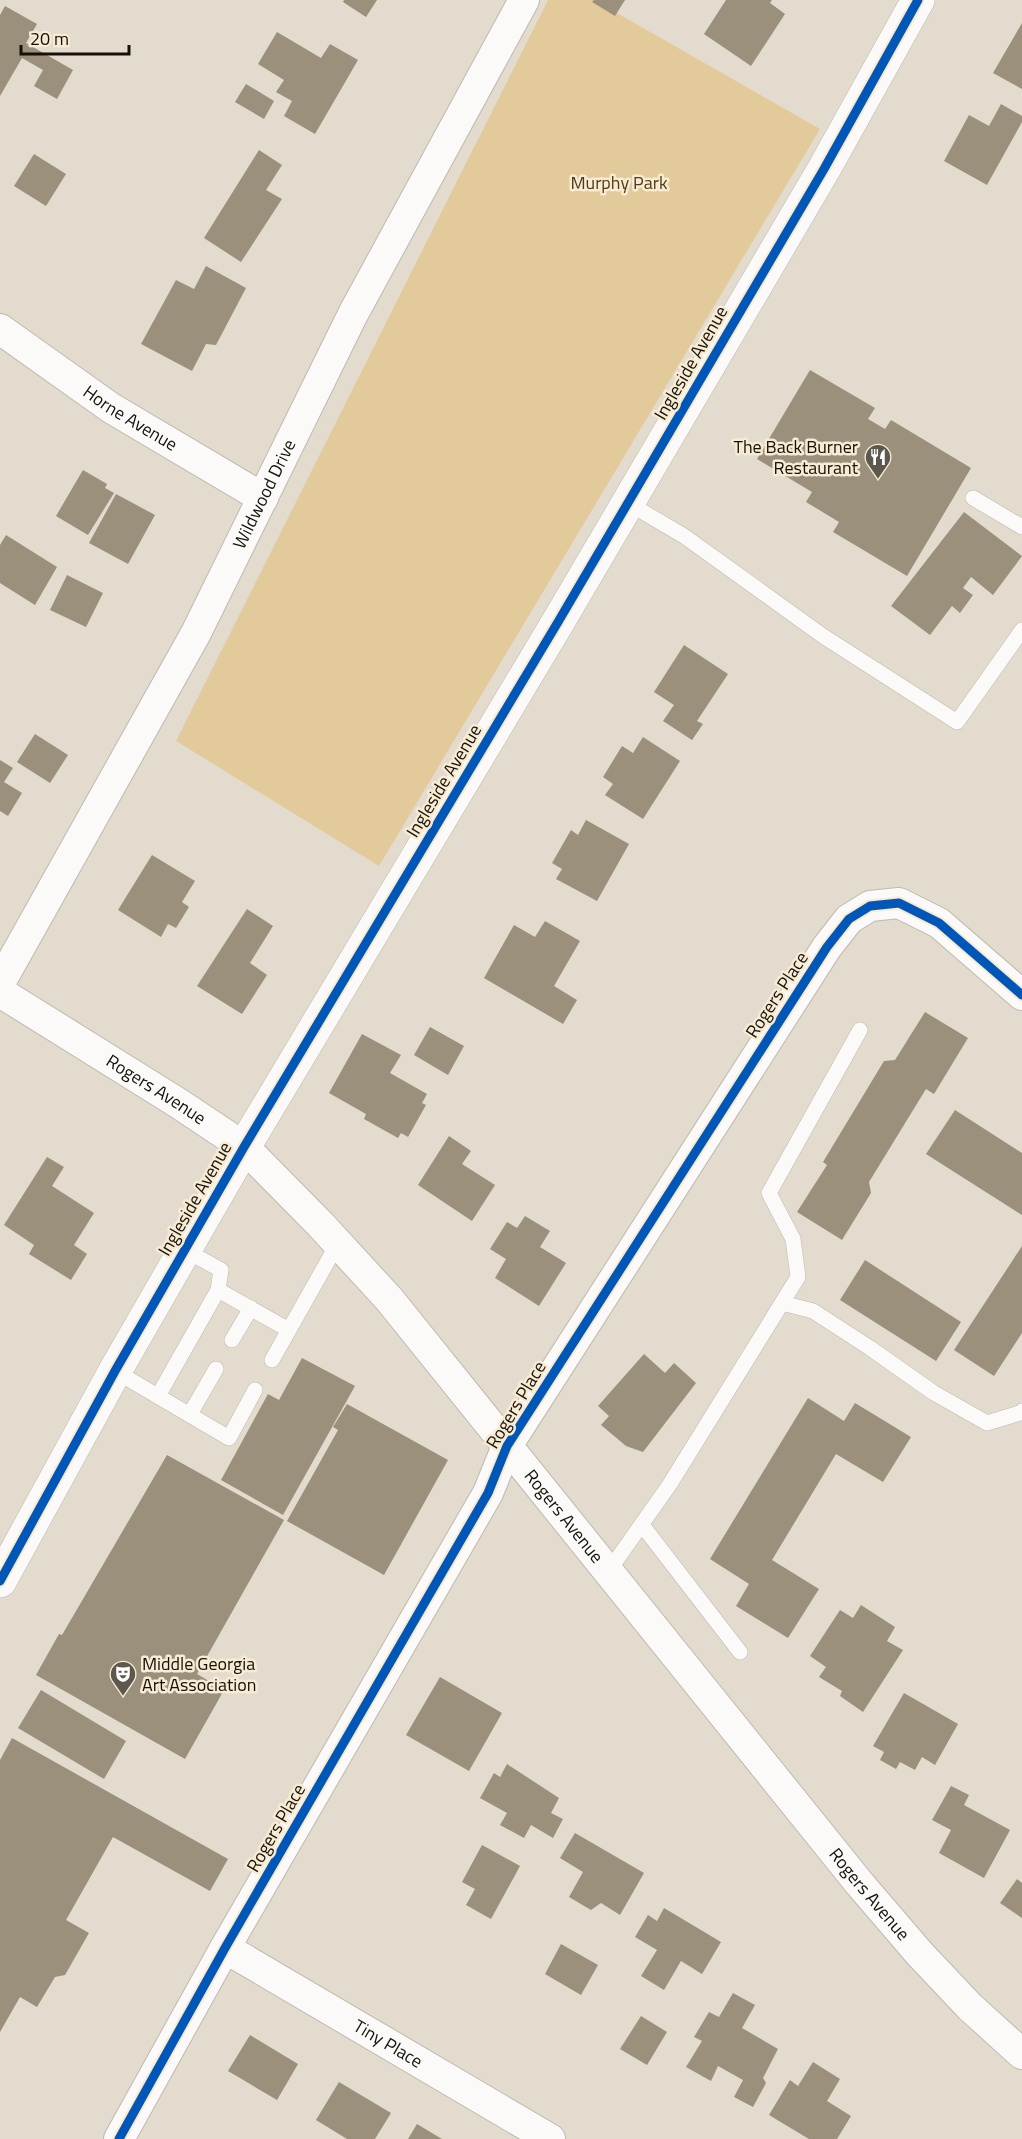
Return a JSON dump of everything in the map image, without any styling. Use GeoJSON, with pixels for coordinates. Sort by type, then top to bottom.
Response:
{"type":"FeatureCollection","features":[{"type":"Feature","properties":{"kind":"street","name":"Wildwood Drive"},"geometry":{"type":"LineString","coordinates":[[0,983],[196,633],[353,314],[524,0]]}},
{"type":"Feature","properties":{"kind":"street","name":"Ingleside Avenue"},"geometry":{"type":"LineString","coordinates":[[0,1581],[115,1371],[244,1147],[628,503],[824,169],[918,0]]}},
{"type":"Feature","properties":{"kind":"street","name":"Horne Avenue"},"geometry":{"type":"LineString","coordinates":[[0,329],[111,408],[263,498]]}},
{"type":"Feature","properties":{"kind":"street","name":"Rogers Place"},"geometry":{"type":"LineString","coordinates":[[119,2139],[225,1948],[488,1493],[507,1446],[827,947],[849,919],[870,906],[899,903],[939,922],[1022,995]]}},
{"type":"Feature","properties":{"kind":"street","name":"Rogers Avenue"},"geometry":{"type":"LineString","coordinates":[[0,992],[244,1147],[338,1243],[389,1299],[851,1874],[912,1945],[970,2007],[1022,2054]]}},
{"type":"Feature","properties":{"kind":"street","name":"Tiny Place"},"geometry":{"type":"LineString","coordinates":[[225,1948],[550,2139]]}},
{"type":"Feature","properties":{"kind":"lane"},"geometry":{"type":"LineString","coordinates":[[973,498],[1022,527]]}},
{"type":"Feature","properties":{"kind":"lane"},"geometry":{"type":"LineString","coordinates":[[628,503],[684,536],[823,636],[957,722],[1022,630]]}},
{"type":"Feature","properties":{"kind":"lane"},"geometry":{"type":"LineString","coordinates":[[608,1572],[670,1484],[798,1277],[793,1239],[769,1193],[860,1030]]}},
{"type":"Feature","properties":{"kind":"lane"},"geometry":{"type":"LineString","coordinates":[[272,1360],[338,1243]]}},
{"type":"Feature","properties":{"kind":"lane"},"geometry":{"type":"LineString","coordinates":[[158,1396],[218,1290],[221,1270],[185,1250]]}},
{"type":"Feature","properties":{"kind":"lane"},"geometry":{"type":"LineString","coordinates":[[218,1290],[289,1330]]}},
{"type":"Feature","properties":{"kind":"lane"},"geometry":{"type":"LineString","coordinates":[[782,1303],[813,1311],[934,1393],[987,1423],[1022,1411]]}},
{"type":"Feature","properties":{"kind":"lane"},"geometry":{"type":"LineString","coordinates":[[232,1340],[250,1308]]}},
{"type":"Feature","properties":{"kind":"lane"},"geometry":{"type":"LineString","coordinates":[[190,1414],[216,1369]]}},
{"type":"Feature","properties":{"kind":"lane"},"geometry":{"type":"LineString","coordinates":[[115,1371],[229,1438],[255,1390]]}},
{"type":"Feature","properties":{"kind":"lane"},"geometry":{"type":"LineString","coordinates":[[642,1525],[740,1652]]}},
{"type":"Feature","properties":{"kind":"green space","name":"Murphy Park"},"geometry":{"type":"Polygon","coordinates":[[[548,0],[594,0],[820,129],[379,866],[176,741],[548,0]]]}},
{"type":"Feature","properties":{"kind":"building"},"geometry":{"type":"Polygon","coordinates":[[[344,0],[377,0],[366,17],[343,2],[344,0]]]}},
{"type":"Feature","properties":{"kind":"building"},"geometry":{"type":"Polygon","coordinates":[[[594,0],[625,0],[615,16],[592,2],[594,0]]]}},
{"type":"Feature","properties":{"kind":"building"},"geometry":{"type":"Polygon","coordinates":[[[726,0],[772,0],[770,3],[785,14],[751,66],[704,34],[726,0]]]}},
{"type":"Feature","properties":{"kind":"building"},"geometry":{"type":"Polygon","coordinates":[[[5,6],[37,24],[26,43],[73,70],[57,99],[34,86],[43,70],[22,58],[0,96],[0,15],[5,6]]]}},
{"type":"Feature","properties":{"kind":"building"},"geometry":{"type":"Polygon","coordinates":[[[1022,23],[1022,89],[993,73],[1022,23]]]}},
{"type":"Feature","properties":{"kind":"building"},"geometry":{"type":"Polygon","coordinates":[[[277,32],[321,58],[330,44],[358,60],[315,134],[284,116],[292,101],[276,92],[284,80],[258,64],[277,32]]]}},
{"type":"Feature","properties":{"kind":"building"},"geometry":{"type":"Polygon","coordinates":[[[246,84],[274,101],[264,119],[235,102],[246,84]]]}},
{"type":"Feature","properties":{"kind":"building"},"geometry":{"type":"Polygon","coordinates":[[[1001,104],[1022,116],[1022,122],[987,185],[944,161],[969,115],[989,126],[1001,104]]]}},
{"type":"Feature","properties":{"kind":"building"},"geometry":{"type":"Polygon","coordinates":[[[259,150],[282,165],[266,190],[282,199],[241,262],[204,238],[259,150]]]}},
{"type":"Feature","properties":{"kind":"building"},"geometry":{"type":"Polygon","coordinates":[[[34,154],[66,174],[46,206],[14,186],[34,154]]]}},
{"type":"Feature","properties":{"kind":"building"},"geometry":{"type":"Polygon","coordinates":[[[206,266],[246,288],[216,345],[206,344],[192,371],[141,344],[176,280],[194,289],[206,266]]]}},
{"type":"Feature","properties":{"kind":"building","name":"The Back Burner Restaurant"},"geometry":{"type":"Polygon","coordinates":[[[810,370],[875,408],[868,419],[885,429],[891,420],[971,468],[907,576],[833,532],[839,522],[806,502],[812,492],[757,459],[810,370]]]}},
{"type":"Feature","properties":{"kind":"building"},"geometry":{"type":"Polygon","coordinates":[[[83,470],[107,484],[105,488],[114,493],[88,535],[56,516],[83,470]]]}},
{"type":"Feature","properties":{"kind":"building"},"geometry":{"type":"Polygon","coordinates":[[[116,494],[155,515],[128,564],[89,543],[116,494]]]}},
{"type":"Feature","properties":{"kind":"building"},"geometry":{"type":"Polygon","coordinates":[[[964,512],[1022,556],[993,595],[971,577],[963,588],[973,595],[960,613],[952,606],[930,635],[891,606],[964,512]]]}},
{"type":"Feature","properties":{"kind":"building"},"geometry":{"type":"Polygon","coordinates":[[[6,535],[57,567],[35,605],[0,583],[0,545],[6,535]]]}},
{"type":"Feature","properties":{"kind":"building"},"geometry":{"type":"Polygon","coordinates":[[[67,575],[103,593],[86,627],[50,610],[67,575]]]}},
{"type":"Feature","properties":{"kind":"building"},"geometry":{"type":"Polygon","coordinates":[[[684,645],[728,674],[697,721],[703,724],[692,740],[663,721],[674,705],[654,692],[684,645]]]}},
{"type":"Feature","properties":{"kind":"building"},"geometry":{"type":"Polygon","coordinates":[[[35,734],[68,755],[50,783],[17,762],[35,734]]]}},
{"type":"Feature","properties":{"kind":"building"},"geometry":{"type":"Polygon","coordinates":[[[643,737],[680,761],[643,819],[605,795],[613,784],[603,777],[622,746],[633,753],[643,737]]]}},
{"type":"Feature","properties":{"kind":"building"},"geometry":{"type":"Polygon","coordinates":[[[0,760],[13,768],[4,782],[22,793],[8,816],[0,811],[0,760]]]}},
{"type":"Feature","properties":{"kind":"building"},"geometry":{"type":"Polygon","coordinates":[[[586,820],[629,844],[597,901],[556,879],[562,869],[552,863],[571,830],[578,835],[586,820]]]}},
{"type":"Feature","properties":{"kind":"building"},"geometry":{"type":"Polygon","coordinates":[[[152,855],[195,881],[182,902],[189,907],[176,928],[168,924],[161,937],[118,910],[152,855]]]}},
{"type":"Feature","properties":{"kind":"building"},"geometry":{"type":"Polygon","coordinates":[[[247,909],[273,926],[250,963],[267,975],[242,1014],[197,986],[247,909]]]}},
{"type":"Feature","properties":{"kind":"building"},"geometry":{"type":"Polygon","coordinates":[[[545,921],[580,941],[554,986],[577,1000],[563,1024],[484,978],[514,925],[535,937],[545,921]]]}},
{"type":"Feature","properties":{"kind":"building"},"geometry":{"type":"Polygon","coordinates":[[[925,1012],[968,1038],[934,1094],[926,1089],[869,1182],[871,1193],[842,1240],[797,1212],[827,1165],[823,1162],[884,1061],[895,1060],[925,1012]]]}},
{"type":"Feature","properties":{"kind":"building"},"geometry":{"type":"Polygon","coordinates":[[[430,1027],[464,1046],[448,1075],[414,1055],[430,1027]]]}},
{"type":"Feature","properties":{"kind":"building"},"geometry":{"type":"Polygon","coordinates":[[[362,1034],[401,1055],[390,1073],[427,1094],[422,1103],[426,1105],[408,1137],[401,1133],[398,1138],[364,1119],[366,1114],[329,1093],[362,1034]]]}},
{"type":"Feature","properties":{"kind":"building"},"geometry":{"type":"Polygon","coordinates":[[[955,1110],[1022,1153],[1022,1215],[926,1154],[955,1110]]]}},
{"type":"Feature","properties":{"kind":"building"},"geometry":{"type":"Polygon","coordinates":[[[449,1136],[471,1151],[462,1164],[495,1185],[472,1221],[418,1185],[449,1136]]]}},
{"type":"Feature","properties":{"kind":"building"},"geometry":{"type":"Polygon","coordinates":[[[47,1157],[64,1167],[52,1186],[94,1213],[74,1245],[87,1254],[71,1280],[29,1254],[34,1245],[4,1225],[47,1157]]]}},
{"type":"Feature","properties":{"kind":"building"},"geometry":{"type":"Polygon","coordinates":[[[525,1216],[550,1231],[540,1247],[566,1263],[539,1306],[495,1278],[506,1259],[490,1249],[507,1222],[517,1228],[525,1216]]]}},
{"type":"Feature","properties":{"kind":"building"},"geometry":{"type":"Polygon","coordinates":[[[1022,1246],[1022,1333],[994,1376],[954,1350],[1022,1246]]]}},
{"type":"Feature","properties":{"kind":"building"},"geometry":{"type":"Polygon","coordinates":[[[865,1260],[961,1322],[936,1361],[840,1300],[865,1260]]]}},
{"type":"Feature","properties":{"kind":"building"},"geometry":{"type":"Polygon","coordinates":[[[644,1354],[665,1373],[674,1363],[696,1383],[643,1452],[626,1446],[601,1425],[609,1416],[598,1406],[644,1354]]]}},
{"type":"Feature","properties":{"kind":"building"},"geometry":{"type":"Polygon","coordinates":[[[302,1358],[355,1386],[283,1515],[221,1480],[268,1394],[279,1400],[302,1358]]]}},
{"type":"Feature","properties":{"kind":"building"},"geometry":{"type":"Polygon","coordinates":[[[808,1398],[844,1421],[855,1403],[911,1437],[883,1482],[836,1454],[772,1560],[819,1589],[788,1638],[736,1606],[749,1584],[710,1559],[808,1398]]]}},
{"type":"Feature","properties":{"kind":"building"},"geometry":{"type":"Polygon","coordinates":[[[347,1404],[448,1460],[384,1575],[287,1521],[338,1430],[333,1427],[347,1404]]]}},
{"type":"Feature","properties":{"kind":"building"},"geometry":{"type":"Polygon","coordinates":[[[167,1455],[284,1520],[197,1674],[224,1690],[185,1759],[36,1675],[59,1634],[62,1635],[167,1455]]]}},
{"type":"Feature","properties":{"kind":"building"},"geometry":{"type":"Polygon","coordinates":[[[861,1605],[895,1627],[887,1641],[903,1650],[863,1712],[840,1696],[842,1691],[819,1677],[826,1667],[810,1656],[840,1610],[853,1618],[861,1605]]]}},
{"type":"Feature","properties":{"kind":"building"},"geometry":{"type":"Polygon","coordinates":[[[440,1677],[502,1713],[469,1771],[406,1735],[440,1677]]]}},
{"type":"Feature","properties":{"kind":"building"},"geometry":{"type":"Polygon","coordinates":[[[41,1690],[126,1741],[104,1779],[18,1728],[41,1690]]]}},
{"type":"Feature","properties":{"kind":"building"},"geometry":{"type":"Polygon","coordinates":[[[904,1693],[958,1724],[935,1765],[922,1757],[915,1770],[900,1762],[896,1769],[880,1760],[884,1752],[873,1746],[904,1693]]]}},
{"type":"Feature","properties":{"kind":"building"},"geometry":{"type":"Polygon","coordinates":[[[12,1738],[228,1859],[210,1891],[113,1837],[66,1920],[89,1933],[65,1975],[55,1977],[37,2007],[20,1997],[0,2032],[0,1760],[12,1738]]]}},
{"type":"Feature","properties":{"kind":"building"},"geometry":{"type":"Polygon","coordinates":[[[507,1764],[559,1798],[551,1813],[563,1819],[553,1838],[531,1825],[524,1838],[500,1825],[507,1813],[480,1798],[494,1773],[500,1777],[507,1764]]]}},
{"type":"Feature","properties":{"kind":"building"},"geometry":{"type":"Polygon","coordinates":[[[951,1786],[969,1795],[964,1805],[1010,1830],[984,1878],[939,1853],[951,1830],[932,1820],[951,1786]]]}},
{"type":"Feature","properties":{"kind":"building"},"geometry":{"type":"Polygon","coordinates":[[[575,1833],[644,1873],[620,1915],[601,1903],[591,1910],[569,1897],[583,1872],[560,1858],[575,1833]]]}},
{"type":"Feature","properties":{"kind":"building"},"geometry":{"type":"Polygon","coordinates":[[[482,1845],[520,1866],[491,1919],[466,1905],[475,1889],[462,1882],[482,1845]]]}},
{"type":"Feature","properties":{"kind":"building"},"geometry":{"type":"Polygon","coordinates":[[[1017,1879],[1022,1883],[1022,1918],[1000,1903],[1017,1879]]]}},
{"type":"Feature","properties":{"kind":"building"},"geometry":{"type":"Polygon","coordinates":[[[664,1908],[721,1942],[702,1974],[681,1961],[664,1990],[641,1976],[657,1950],[635,1937],[648,1915],[657,1921],[664,1908]]]}},
{"type":"Feature","properties":{"kind":"building"},"geometry":{"type":"Polygon","coordinates":[[[561,1944],[598,1965],[581,1995],[545,1974],[561,1944]]]}},
{"type":"Feature","properties":{"kind":"building"},"geometry":{"type":"Polygon","coordinates":[[[733,1993],[755,2005],[742,2028],[778,2049],[763,2078],[766,2083],[753,2107],[734,2097],[743,2080],[718,2066],[711,2081],[686,2067],[702,2041],[694,2037],[709,2012],[719,2017],[733,1993]]]}},
{"type":"Feature","properties":{"kind":"building"},"geometry":{"type":"Polygon","coordinates":[[[641,2016],[667,2032],[647,2065],[620,2049],[641,2016]]]}},
{"type":"Feature","properties":{"kind":"building"},"geometry":{"type":"Polygon","coordinates":[[[250,2035],[298,2064],[277,2100],[228,2071],[250,2035]]]}},
{"type":"Feature","properties":{"kind":"building"},"geometry":{"type":"Polygon","coordinates":[[[813,2062],[840,2079],[827,2101],[851,2116],[837,2139],[809,2139],[769,2115],[790,2080],[798,2086],[813,2062]]]}},
{"type":"Feature","properties":{"kind":"building"},"geometry":{"type":"Polygon","coordinates":[[[339,2082],[391,2113],[375,2139],[347,2139],[316,2120],[339,2082]]]}},
{"type":"Feature","properties":{"kind":"building"},"geometry":{"type":"Polygon","coordinates":[[[417,2124],[442,2139],[408,2139],[417,2124]]]}},
{"type":"Feature","properties":{"kind":"cycle path"},"geometry":{"type":"LineString","coordinates":[[0,1581],[115,1371],[244,1147],[558,622],[824,169],[918,0]]}},
{"type":"Feature","properties":{"kind":"cycle path"},"geometry":{"type":"LineString","coordinates":[[119,2139],[225,1948],[488,1493],[507,1446],[827,947],[849,919],[870,906],[899,903],[939,923],[1022,995]]}},
{"type":"Feature","properties":{"kind":"place","name":"The Back Burner Restaurant"},"geometry":{"type":"Point","coordinates":[878,480]}},
{"type":"Feature","properties":{"kind":"place","name":"Middle Georgia Art Association"},"geometry":{"type":"Point","coordinates":[123,1697]}}]}
